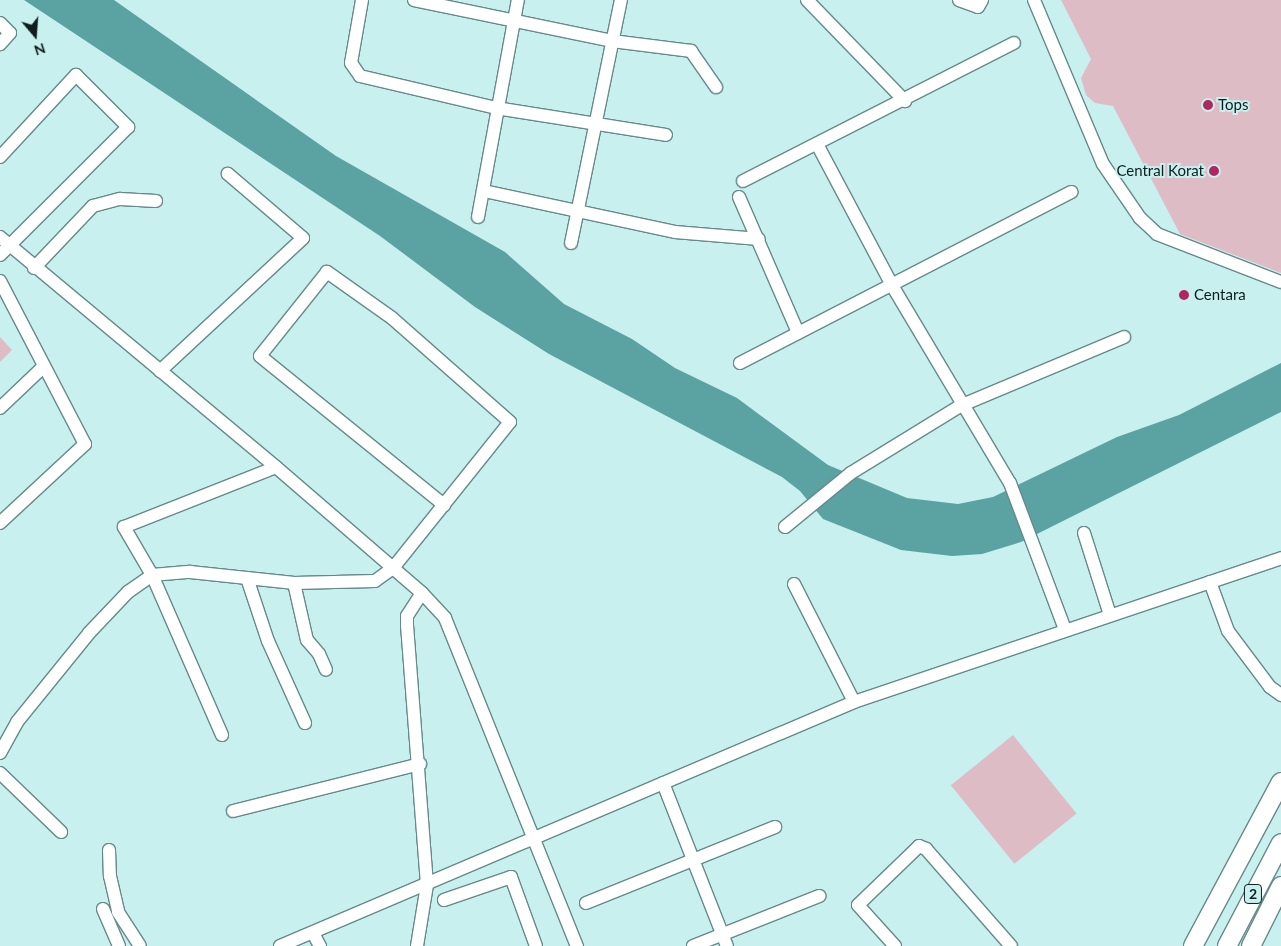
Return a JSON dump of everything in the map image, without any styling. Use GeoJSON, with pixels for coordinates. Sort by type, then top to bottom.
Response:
{"type":"FeatureCollection","features":[{"type":"Feature","properties":{"kind":"highway"},"geometry":{"type":"LineString","coordinates":[[1193,946],[1281,782]]}},
{"type":"Feature","properties":{"kind":"highway","name":"2"},"geometry":{"type":"LineString","coordinates":[[1227,946],[1281,843]]}},
{"type":"Feature","properties":{"kind":"highway","name":"2"},"geometry":{"type":"LineString","coordinates":[[1251,946],[1281,886]]}},
{"type":"Feature","properties":{"kind":"street"},"geometry":{"type":"LineString","coordinates":[[362,0],[351,63],[360,76],[496,108],[666,135]]}},
{"type":"Feature","properties":{"kind":"street"},"geometry":{"type":"LineString","coordinates":[[414,0],[612,41],[690,51],[716,87]]}},
{"type":"Feature","properties":{"kind":"street"},"geometry":{"type":"LineString","coordinates":[[478,217],[484,190],[496,108],[518,0]]}},
{"type":"Feature","properties":{"kind":"street"},"geometry":{"type":"LineString","coordinates":[[571,243],[597,125],[621,0]]}},
{"type":"Feature","properties":{"kind":"street"},"geometry":{"type":"LineString","coordinates":[[807,0],[906,100]]}},
{"type":"Feature","properties":{"kind":"street"},"geometry":{"type":"LineString","coordinates":[[958,0],[978,7],[982,0]]}},
{"type":"Feature","properties":{"kind":"street"},"geometry":{"type":"LineString","coordinates":[[1034,0],[1103,164],[1140,218],[1157,234],[1281,282]]}},
{"type":"Feature","properties":{"kind":"street"},"geometry":{"type":"LineString","coordinates":[[0,23],[10,33],[0,44]]}},
{"type":"Feature","properties":{"kind":"street"},"geometry":{"type":"LineString","coordinates":[[743,181],[906,100],[1014,43]]}},
{"type":"Feature","properties":{"kind":"street"},"geometry":{"type":"LineString","coordinates":[[0,157],[76,75],[128,127],[5,251]]}},
{"type":"Feature","properties":{"kind":"street"},"geometry":{"type":"LineString","coordinates":[[817,144],[892,287],[960,406],[1010,483],[1034,542],[1065,629]]}},
{"type":"Feature","properties":{"kind":"street"},"geometry":{"type":"LineString","coordinates":[[160,371],[303,238],[228,174]]}},
{"type":"Feature","properties":{"kind":"street"},"geometry":{"type":"LineString","coordinates":[[484,190],[675,232],[759,239]]}},
{"type":"Feature","properties":{"kind":"street"},"geometry":{"type":"LineString","coordinates":[[740,363],[892,287],[1071,192]]}},
{"type":"Feature","properties":{"kind":"street"},"geometry":{"type":"LineString","coordinates":[[739,196],[798,333]]}},
{"type":"Feature","properties":{"kind":"street"},"geometry":{"type":"LineString","coordinates":[[34,268],[94,206],[120,199],[156,201]]}},
{"type":"Feature","properties":{"kind":"street"},"geometry":{"type":"LineString","coordinates":[[0,237],[5,251],[34,268],[160,371],[422,593],[445,618],[577,946]]}},
{"type":"Feature","properties":{"kind":"street"},"geometry":{"type":"LineString","coordinates":[[0,754],[17,722],[88,633],[128,592],[152,575],[190,572],[294,583],[358,584],[375,581],[393,568],[444,505],[510,422],[392,318],[327,272],[260,356],[444,505]]}},
{"type":"Feature","properties":{"kind":"street"},"geometry":{"type":"LineString","coordinates":[[0,281],[4,302],[43,367],[85,444],[0,523]]}},
{"type":"Feature","properties":{"kind":"street"},"geometry":{"type":"LineString","coordinates":[[785,527],[850,472],[960,406],[1124,337]]}},
{"type":"Feature","properties":{"kind":"street"},"geometry":{"type":"LineString","coordinates":[[0,408],[43,367]]}},
{"type":"Feature","properties":{"kind":"street"},"geometry":{"type":"LineString","coordinates":[[222,735],[152,575],[124,527],[276,468]]}},
{"type":"Feature","properties":{"kind":"street"},"geometry":{"type":"LineString","coordinates":[[1084,533],[1110,615]]}},
{"type":"Feature","properties":{"kind":"street"},"geometry":{"type":"LineString","coordinates":[[280,946],[854,702],[1065,629],[1281,558]]}},
{"type":"Feature","properties":{"kind":"street"},"geometry":{"type":"LineString","coordinates":[[247,578],[268,642],[305,724]]}},
{"type":"Feature","properties":{"kind":"street"},"geometry":{"type":"LineString","coordinates":[[1210,582],[1228,631],[1270,687],[1281,695]]}},
{"type":"Feature","properties":{"kind":"street"},"geometry":{"type":"LineString","coordinates":[[294,583],[307,640],[320,654],[326,670]]}},
{"type":"Feature","properties":{"kind":"street"},"geometry":{"type":"LineString","coordinates":[[794,584],[854,702]]}},
{"type":"Feature","properties":{"kind":"street"},"geometry":{"type":"LineString","coordinates":[[418,946],[427,885],[420,764],[407,616],[422,593]]}},
{"type":"Feature","properties":{"kind":"street"},"geometry":{"type":"LineString","coordinates":[[233,811],[420,764]]}},
{"type":"Feature","properties":{"kind":"street"},"geometry":{"type":"LineString","coordinates":[[0,774],[61,832]]}},
{"type":"Feature","properties":{"kind":"street"},"geometry":{"type":"LineString","coordinates":[[664,783],[692,860],[725,940]]}},
{"type":"Feature","properties":{"kind":"street"},"geometry":{"type":"LineString","coordinates":[[586,903],[775,827]]}},
{"type":"Feature","properties":{"kind":"street"},"geometry":{"type":"LineString","coordinates":[[894,946],[858,905],[919,846],[926,849],[1012,946]]}},
{"type":"Feature","properties":{"kind":"street"},"geometry":{"type":"LineString","coordinates":[[109,850],[110,876],[118,912],[140,946]]}},
{"type":"Feature","properties":{"kind":"street"},"geometry":{"type":"LineString","coordinates":[[444,900],[511,877],[536,946]]}},
{"type":"Feature","properties":{"kind":"street"},"geometry":{"type":"LineString","coordinates":[[693,946],[725,940],[819,896]]}},
{"type":"Feature","properties":{"kind":"street"},"geometry":{"type":"LineString","coordinates":[[103,909],[119,946]]}},
{"type":"Feature","properties":{"kind":"street"},"geometry":{"type":"LineString","coordinates":[[313,932],[320,946]]}},
{"type":"Feature","properties":{"kind":"water"},"geometry":{"type":"Polygon","coordinates":[[[24,0],[114,0],[336,156],[505,252],[564,304],[632,339],[675,368],[737,398],[828,465],[907,498],[958,504],[993,497],[1117,437],[1179,415],[1281,363],[1281,412],[1021,542],[982,554],[952,556],[901,550],[823,519],[800,491],[782,477],[549,354],[475,307],[380,236],[24,0]]]}},
{"type":"Feature","properties":{"kind":"building","name":"Central Korat"},"geometry":{"type":"Polygon","coordinates":[[[1061,0],[1281,0],[1281,273],[1180,234],[1113,106],[1095,103],[1086,95],[1081,78],[1091,59],[1061,0]]]}},
{"type":"Feature","properties":{"kind":"building"},"geometry":{"type":"Polygon","coordinates":[[[0,337],[12,350],[0,362],[0,337]]]}},
{"type":"Feature","properties":{"kind":"building"},"geometry":{"type":"Polygon","coordinates":[[[1013,735],[1077,813],[1014,864],[951,785],[1013,735]]]}},
{"type":"Feature","properties":{"kind":"place","name":"Tops"},"geometry":{"type":"Point","coordinates":[1208,105]}},
{"type":"Feature","properties":{"kind":"place","name":"Central Korat"},"geometry":{"type":"Point","coordinates":[1214,171]}},
{"type":"Feature","properties":{"kind":"place","name":"Centara"},"geometry":{"type":"Point","coordinates":[1184,295]}}]}
